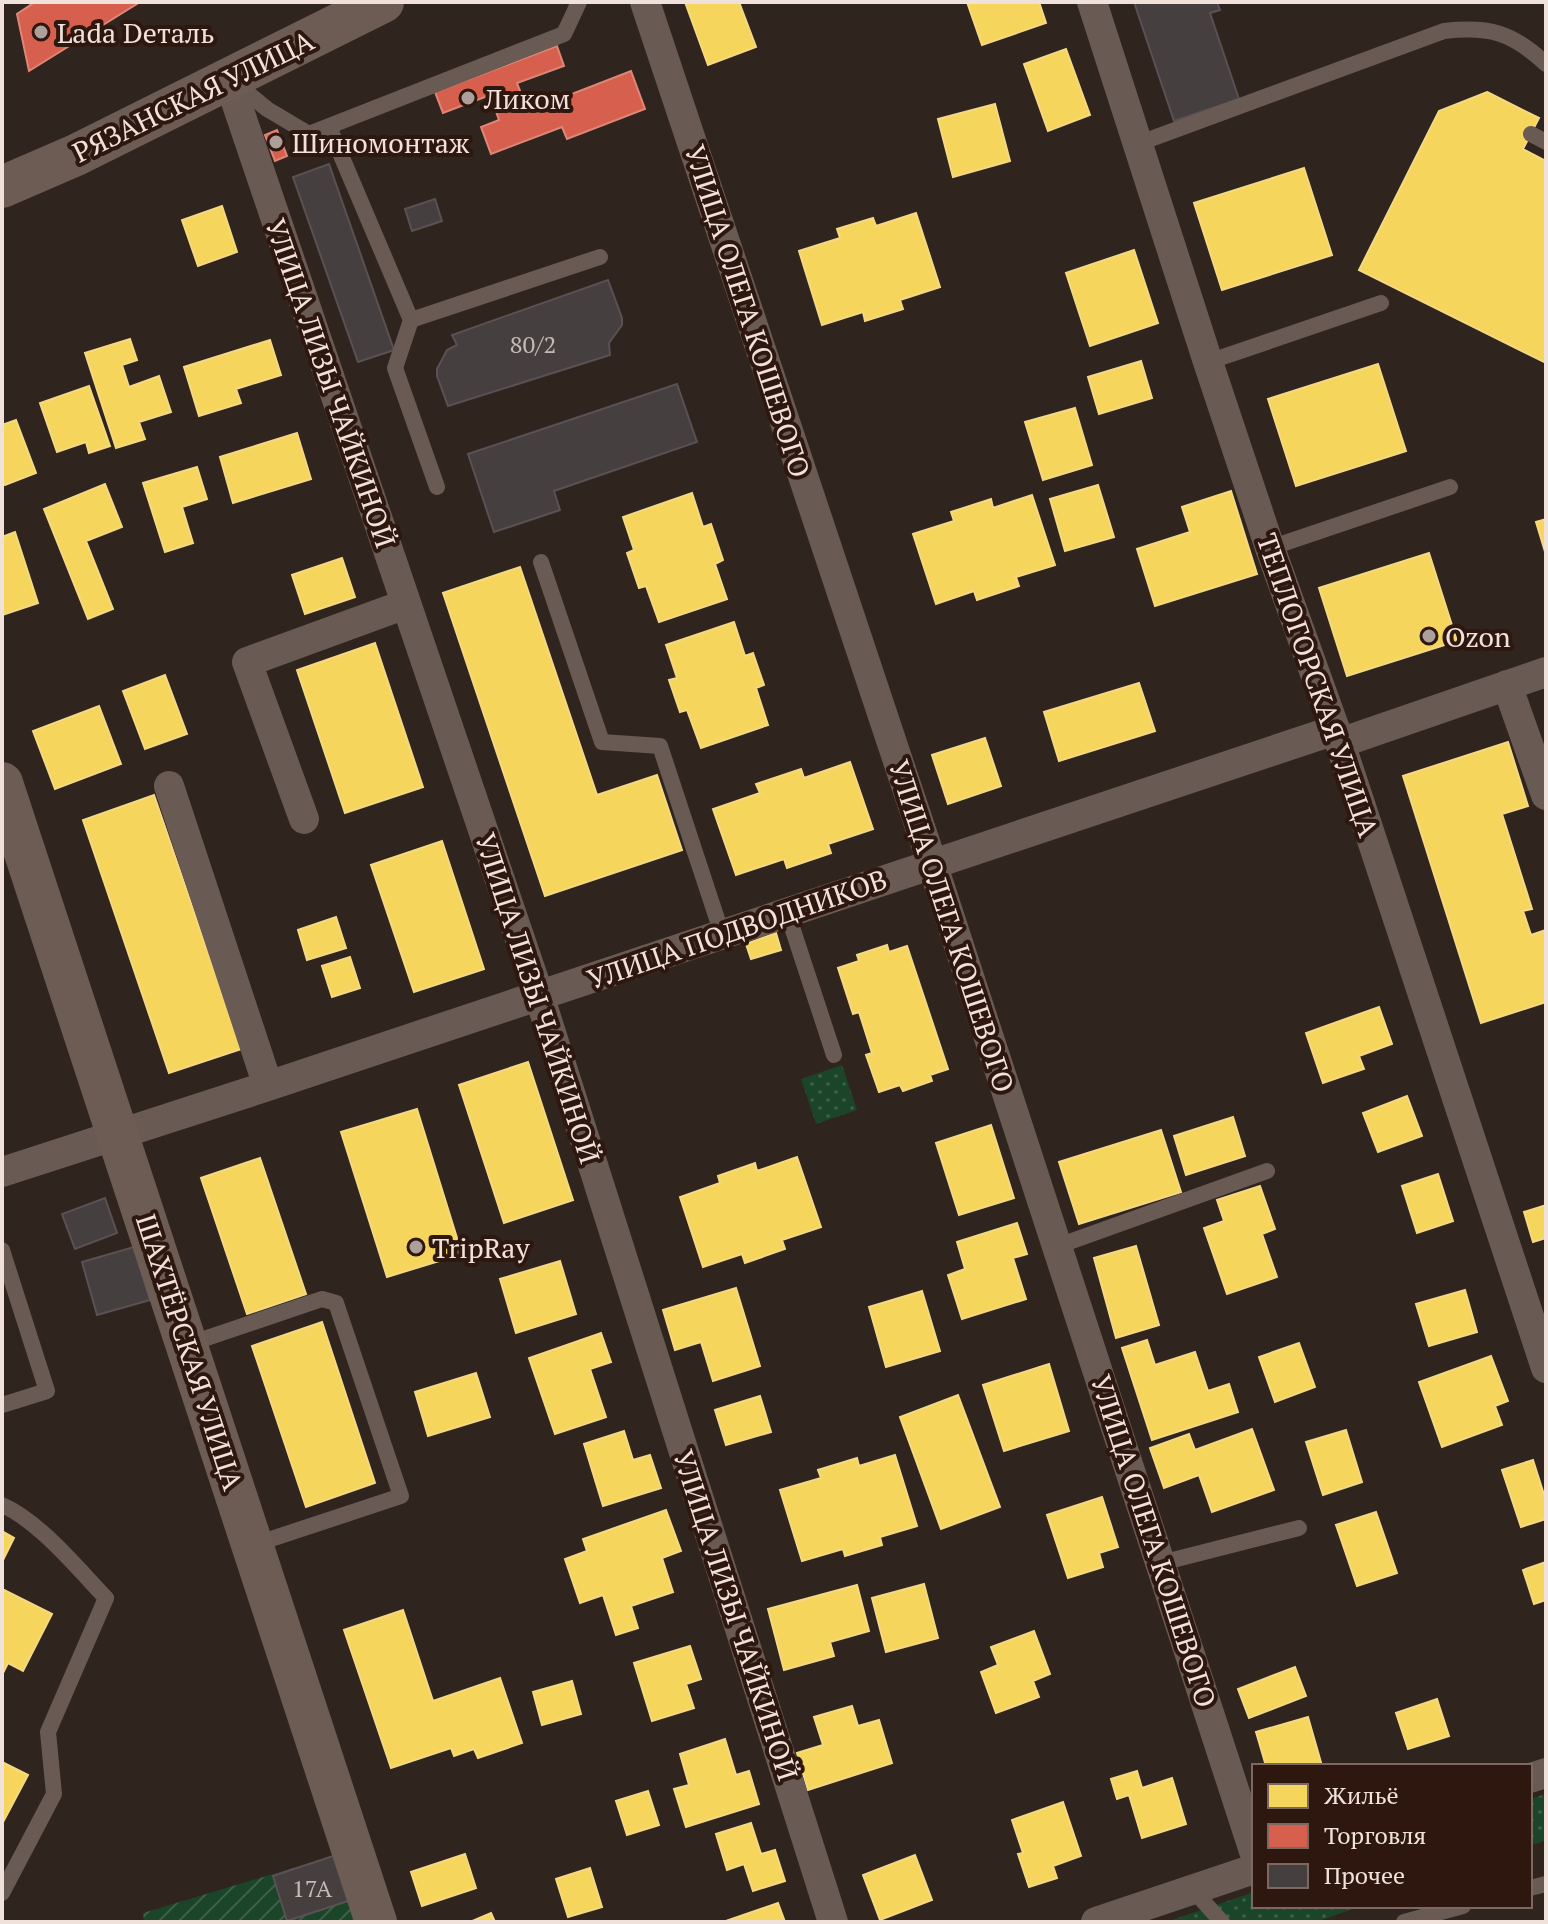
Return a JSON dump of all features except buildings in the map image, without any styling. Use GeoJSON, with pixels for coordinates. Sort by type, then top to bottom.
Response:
{"type":"FeatureCollection","features":[{"type":"Feature","properties":{"kind":"main road","name":"РЯЗАНСКАЯ УЛИЦА"},"geometry":{"type":"LineString","coordinates":[[2,187],[76,155],[378,3]]}},
{"type":"Feature","properties":{"kind":"main road","name":"ШАХТЁРСКАЯ УЛИЦА"},"geometry":{"type":"LineString","coordinates":[[2,783],[10,835],[118,1135],[376,1922]]}},
{"type":"Feature","properties":{"kind":"street","name":"УЛИЦА ОЛЕГА КОШЕВОГО"},"geometry":{"type":"LineString","coordinates":[[645,2],[932,863],[1252,1845]]}},
{"type":"Feature","properties":{"kind":"street","name":"ТЕПЛОГОРСКАЯ УЛИЦА"},"geometry":{"type":"LineString","coordinates":[[1092,2],[1208,362],[1337,736],[1546,1368]]}},
{"type":"Feature","properties":{"kind":"street","name":"УЛИЦА ЛИЗЫ ЧАЙКИНОЙ"},"geometry":{"type":"LineString","coordinates":[[228,78],[539,995],[833,1922]]}},
{"type":"Feature","properties":{"kind":"street"},"geometry":{"type":"LineString","coordinates":[[304,819],[247,662],[406,604]]}},
{"type":"Feature","properties":{"kind":"street","name":"УЛИЦА ПОДВОДНИКОВ"},"geometry":{"type":"LineString","coordinates":[[2,1172],[932,863],[1546,672]]}},
{"type":"Feature","properties":{"kind":"street"},"geometry":{"type":"LineString","coordinates":[[1507,685],[1546,795]]}},
{"type":"Feature","properties":{"kind":"street"},"geometry":{"type":"LineString","coordinates":[[169,786],[268,1086]]}},
{"type":"Feature","properties":{"kind":"street"},"geometry":{"type":"LineString","coordinates":[[1096,1922],[1252,1870]]}},
{"type":"Feature","properties":{"kind":"lane"},"geometry":{"type":"LineString","coordinates":[[228,78],[267,109],[309,134],[564,34],[579,2]]}},
{"type":"Feature","properties":{"kind":"lane"},"geometry":{"type":"LineString","coordinates":[[1137,144],[1444,31],[1474,28],[1495,31],[1516,39],[1546,64]]}},
{"type":"Feature","properties":{"kind":"lane"},"geometry":{"type":"LineString","coordinates":[[329,127],[411,320],[395,368],[437,487]]}},
{"type":"Feature","properties":{"kind":"lane"},"geometry":{"type":"LineString","coordinates":[[411,320],[600,257]]}},
{"type":"Feature","properties":{"kind":"lane"},"geometry":{"type":"LineString","coordinates":[[1208,362],[1381,303]]}},
{"type":"Feature","properties":{"kind":"lane"},"geometry":{"type":"LineString","coordinates":[[1270,548],[1450,487]]}},
{"type":"Feature","properties":{"kind":"lane"},"geometry":{"type":"LineString","coordinates":[[541,562],[602,742],[660,746],[722,934]]}},
{"type":"Feature","properties":{"kind":"lane"},"geometry":{"type":"LineString","coordinates":[[787,912],[834,1055]]}},
{"type":"Feature","properties":{"kind":"lane"},"geometry":{"type":"LineString","coordinates":[[1058,1246],[1267,1171]]}},
{"type":"Feature","properties":{"kind":"lane"},"geometry":{"type":"LineString","coordinates":[[2,1250],[47,1391],[2,1405]]}},
{"type":"Feature","properties":{"kind":"lane"},"geometry":{"type":"LineString","coordinates":[[187,1345],[322,1299],[336,1303],[401,1496],[253,1545]]}},
{"type":"Feature","properties":{"kind":"lane"},"geometry":{"type":"LineString","coordinates":[[2,1505],[13,1510],[63,1553],[106,1598],[48,1732],[54,1794],[2,1893]]}},
{"type":"Feature","properties":{"kind":"lane"},"geometry":{"type":"LineString","coordinates":[[1161,1563],[1299,1528]]}},
{"type":"Feature","properties":{"kind":"lane"},"geometry":{"type":"LineString","coordinates":[[1193,1890],[1222,1922]]}},
{"type":"Feature","properties":{"kind":"lane"},"geometry":{"type":"LineString","coordinates":[[1404,1922],[1456,1908]]}},
{"type":"Feature","properties":{"kind":"green space"},"geometry":{"type":"Polygon","coordinates":[[[842,1065],[857,1110],[816,1124],[801,1079],[842,1065]]]}},
{"type":"Feature","properties":{"kind":"green space"},"geometry":{"type":"Polygon","coordinates":[[[1546,1794],[1546,1840],[1532,1845],[1532,1798],[1546,1794]]]}},
{"type":"Feature","properties":{"kind":"green space"},"geometry":{"type":"Polygon","coordinates":[[[336,1855],[357,1922],[144,1922],[143,1913],[336,1855]]]}},
{"type":"Feature","properties":{"kind":"green space"},"geometry":{"type":"Polygon","coordinates":[[[1252,1893],[1252,1908],[1355,1908],[1316,1922],[1166,1922],[1252,1893]]]}},
{"type":"Feature","properties":{"kind":"place","name":"Lada Dеталь"},"geometry":{"type":"Point","coordinates":[41,32]}},
{"type":"Feature","properties":{"kind":"place","name":"Ликом"},"geometry":{"type":"Point","coordinates":[468,98]}},
{"type":"Feature","properties":{"kind":"place","name":"Шиномонтаж"},"geometry":{"type":"Point","coordinates":[276,142]}},
{"type":"Feature","properties":{"kind":"place","name":"Ozon"},"geometry":{"type":"Point","coordinates":[1429,636]}},
{"type":"Feature","properties":{"kind":"place","name":"TripRay"},"geometry":{"type":"Point","coordinates":[416,1247]}}]}
